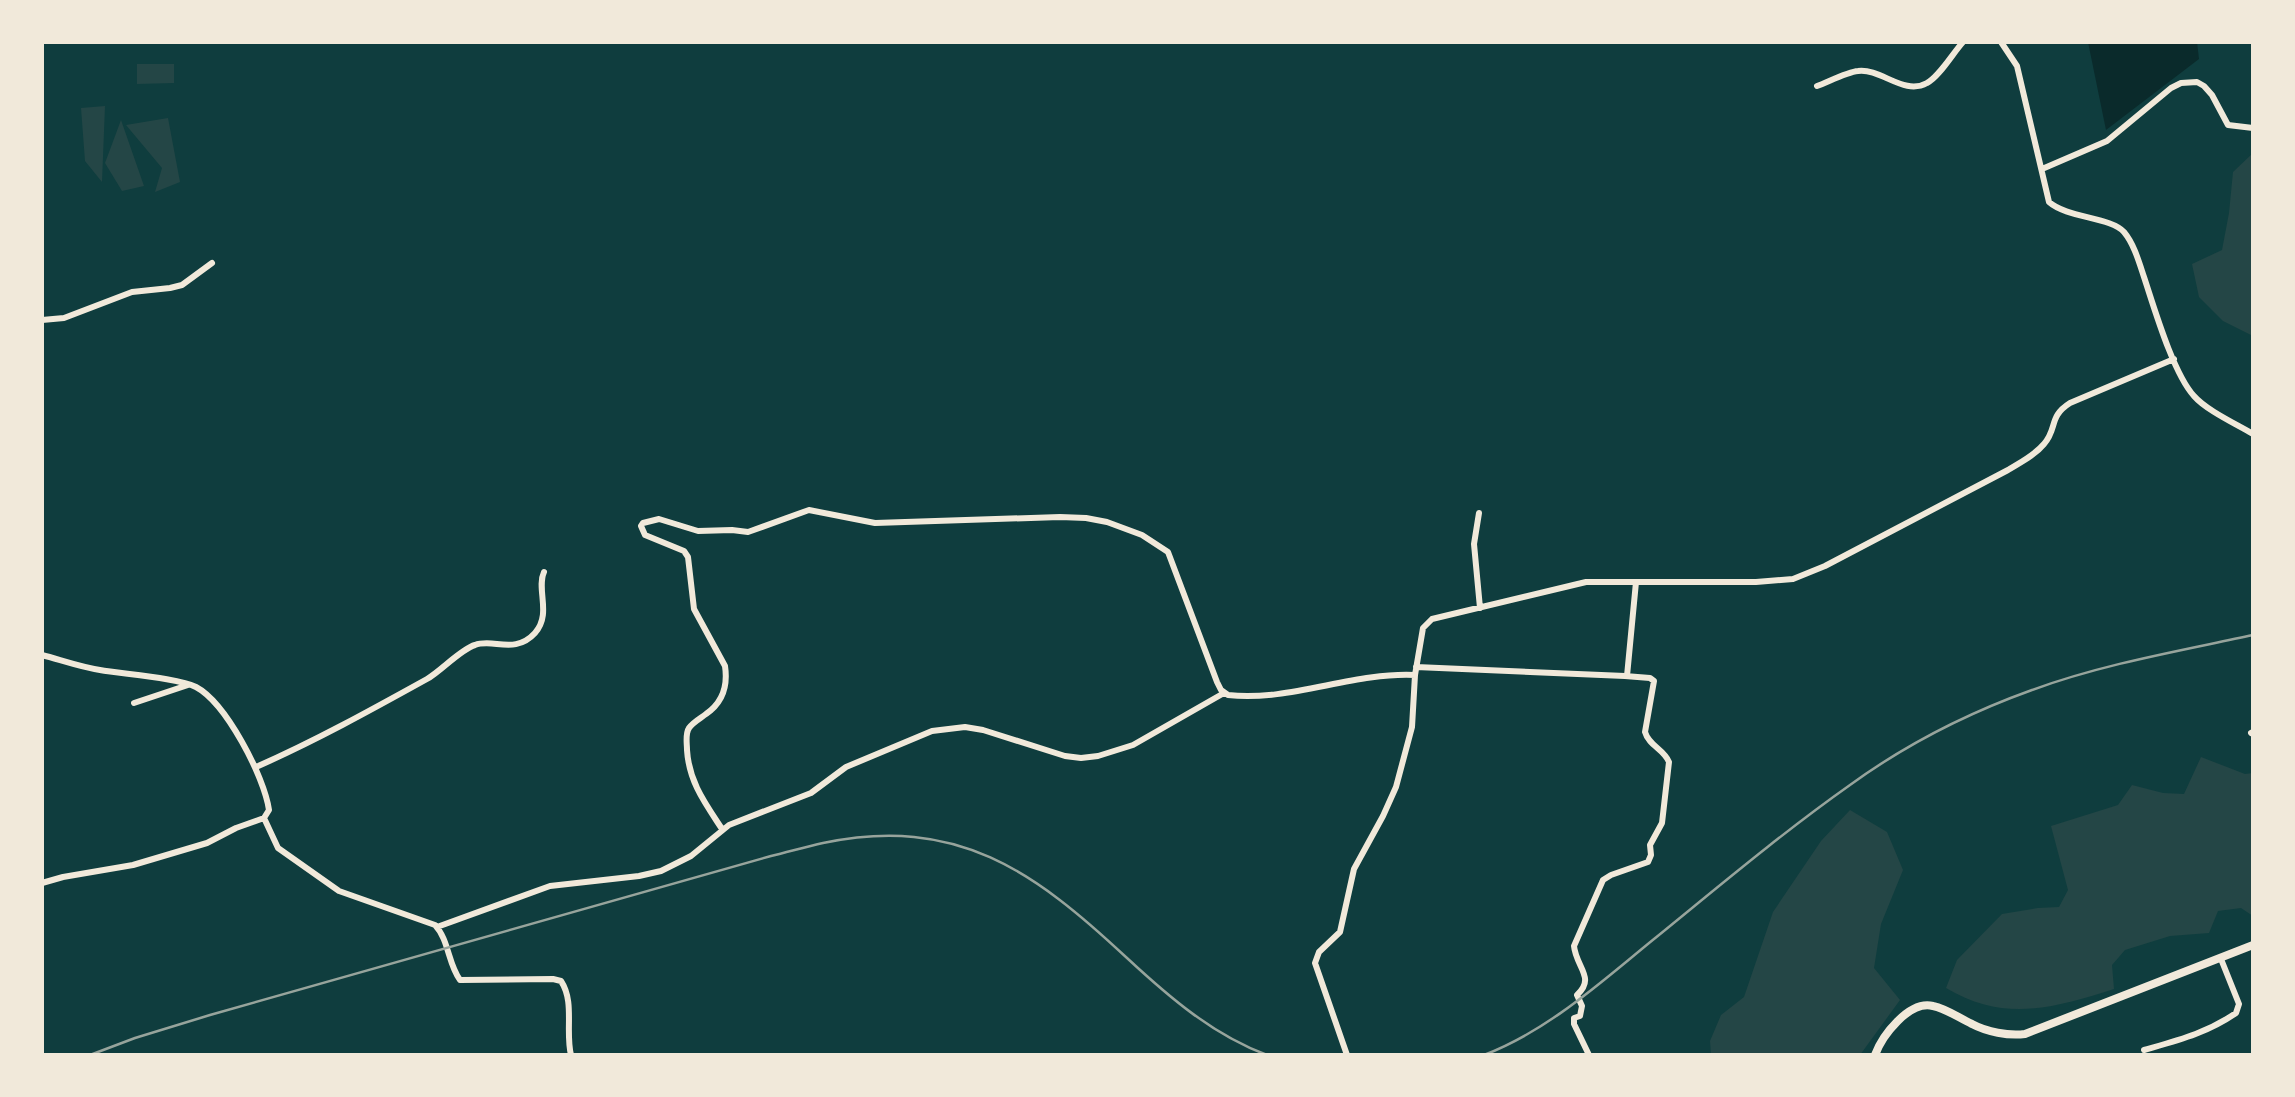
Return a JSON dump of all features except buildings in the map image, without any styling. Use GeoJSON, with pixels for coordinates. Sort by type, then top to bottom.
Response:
{"type":"FeatureCollection","features":[{"type":"Feature","properties":{"kind":"street"},"geometry":{"type":"LineString","coordinates":[[1817,86],[1852,72],[1863,71],[1901,83],[1921,86],[1934,77],[1963,42]]}},
{"type":"Feature","properties":{"kind":"street"},"geometry":{"type":"LineString","coordinates":[[2001,42],[2017,66],[2049,202],[2055,207],[2114,226],[2124,233],[2137,258],[2174,359],[2188,389],[2198,400],[2253,434]]}},
{"type":"Feature","properties":{"kind":"street"},"geometry":{"type":"LineString","coordinates":[[2042,169],[2108,141],[2171,88],[2189,81],[2204,86],[2212,95],[2228,125],[2253,128]]}},
{"type":"Feature","properties":{"kind":"street"},"geometry":{"type":"LineString","coordinates":[[42,320],[64,318],[132,292],[182,285],[212,263]]}},
{"type":"Feature","properties":{"kind":"street"},"geometry":{"type":"LineString","coordinates":[[1347,1055],[1315,963],[1320,952],[1340,932],[1353,869],[1396,787],[1412,727],[1415,675],[1423,628],[1432,619],[1586,582],[1779,581],[1810,573],[2020,463],[2046,442],[2055,417],[2060,409],[2070,402],[2174,359]]}},
{"type":"Feature","properties":{"kind":"street"},"geometry":{"type":"LineString","coordinates":[[723,829],[692,781],[687,738],[689,728],[714,709],[722,698],[725,666],[694,609],[688,557],[684,551],[645,535],[641,526],[652,519],[698,531],[748,532],[808,510],[875,523],[1060,517],[1107,522],[1142,535],[1167,552],[1217,682],[1224,693],[1236,696],[1270,694],[1383,676],[1415,675]]}},
{"type":"Feature","properties":{"kind":"street"},"geometry":{"type":"LineString","coordinates":[[1479,513],[1474,544],[1480,608]]}},
{"type":"Feature","properties":{"kind":"street"},"geometry":{"type":"LineString","coordinates":[[256,767],[307,745],[424,680],[475,644],[510,645],[526,640],[537,631],[542,617],[545,599],[542,576],[544,572]]}},
{"type":"Feature","properties":{"kind":"street"},"geometry":{"type":"LineString","coordinates":[[1627,676],[1636,582]]}},
{"type":"Feature","properties":{"kind":"street"},"geometry":{"type":"LineString","coordinates":[[42,655],[95,669],[190,684],[204,692],[215,702],[256,767],[269,807],[264,818],[236,828],[207,844],[140,863],[42,883]]}},
{"type":"Feature","properties":{"kind":"street"},"geometry":{"type":"LineString","coordinates":[[1416,667],[1627,676],[1650,678],[1654,681],[1645,732],[1650,743],[1665,755],[1669,766],[1662,823],[1650,845],[1651,858],[1644,864],[1603,880],[1574,943],[1586,982],[1577,995],[1582,1006],[1580,1016],[1574,1018],[1574,1024],[1589,1055]]}},
{"type":"Feature","properties":{"kind":"street"},"geometry":{"type":"LineString","coordinates":[[134,703],[190,684]]}},
{"type":"Feature","properties":{"kind":"street"},"geometry":{"type":"LineString","coordinates":[[264,818],[278,848],[339,891],[437,927],[550,886],[639,876],[660,871],[691,856],[723,829],[811,793],[846,767],[932,731],[965,727],[983,730],[1065,756],[1098,756],[1133,746],[1224,693]]}},
{"type":"Feature","properties":{"kind":"street"},"geometry":{"type":"LineString","coordinates":[[437,927],[460,979],[561,981],[568,1005],[570,1055]]}},
{"type":"Feature","properties":{"kind":"street"},"geometry":{"type":"LineString","coordinates":[[1875,1055],[1894,1024],[1921,1007],[1931,1005],[1980,1028],[2011,1035],[2025,1034],[2253,945]]}},
{"type":"Feature","properties":{"kind":"street"},"geometry":{"type":"LineString","coordinates":[[2144,1049],[2211,1030],[2220,1021],[2236,1013],[2239,1004],[2221,958]]}},
{"type":"Feature","properties":{"kind":"shaded area"},"geometry":{"type":"Polygon","coordinates":[[[2088,42],[2197,42],[2199,59],[2106,130],[2088,42]]]}},
{"type":"Feature","properties":{"kind":"shaded area"},"geometry":{"type":"Polygon","coordinates":[[[137,64],[174,64],[174,83],[137,84],[137,64]]]}},
{"type":"Feature","properties":{"kind":"shaded area"},"geometry":{"type":"Polygon","coordinates":[[[105,106],[102,182],[85,161],[81,108],[105,106]]]}},
{"type":"Feature","properties":{"kind":"shaded area"},"geometry":{"type":"Polygon","coordinates":[[[168,118],[180,182],[155,192],[162,168],[126,125],[168,118]]]}},
{"type":"Feature","properties":{"kind":"shaded area"},"geometry":{"type":"Polygon","coordinates":[[[121,120],[144,186],[122,191],[105,163],[121,120]]]}},
{"type":"Feature","properties":{"kind":"shaded area"},"geometry":{"type":"Polygon","coordinates":[[[2253,153],[2253,336],[2223,321],[2199,297],[2192,264],[2222,250],[2233,172],[2253,153]]]}},
{"type":"Feature","properties":{"kind":"shaded area"},"geometry":{"type":"Polygon","coordinates":[[[2201,757],[2245,774],[2253,773],[2253,916],[2241,908],[2218,911],[2209,933],[2170,936],[2125,950],[2112,965],[2114,989],[2070,1002],[2029,1009],[2009,1009],[1968,999],[1946,988],[1957,960],[2002,914],[2059,907],[2068,890],[2051,826],[2118,805],[2132,785],[2163,793],[2184,794],[2201,757]]]}},
{"type":"Feature","properties":{"kind":"shaded area"},"geometry":{"type":"Polygon","coordinates":[[[1850,810],[1887,832],[1903,870],[1881,924],[1874,968],[1900,1000],[1860,1055],[1711,1055],[1710,1041],[1721,1015],[1744,997],[1773,912],[1821,841],[1850,810]]]}},
{"type":"Feature","properties":{"kind":"railway"},"geometry":{"type":"LineString","coordinates":[[1484,1055],[1531,1032],[1574,1004],[1750,860],[1871,770],[1915,743],[1984,709],[2059,681],[2141,659],[2253,635]]}},
{"type":"Feature","properties":{"kind":"railway"},"geometry":{"type":"LineString","coordinates":[[90,1055],[210,1015],[771,856],[823,843],[871,836],[914,837],[954,844],[990,857],[1025,876],[1093,927],[1192,1014],[1228,1037],[1267,1055]]}}]}
